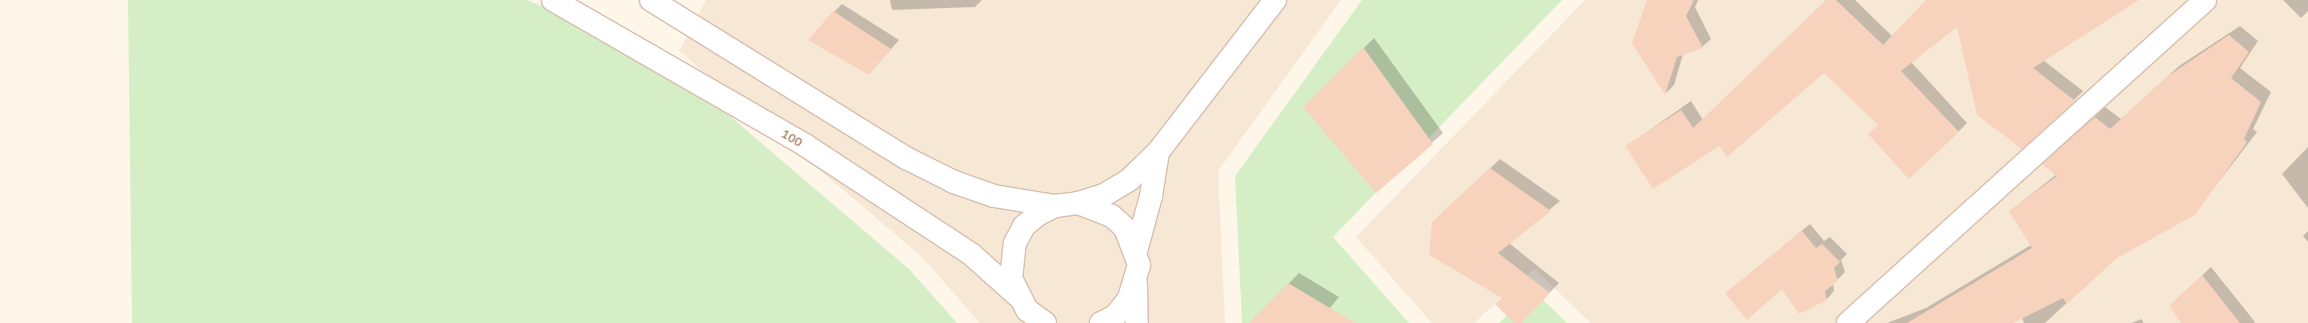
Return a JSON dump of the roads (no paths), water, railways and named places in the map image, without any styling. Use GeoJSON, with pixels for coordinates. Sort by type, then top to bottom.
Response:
{"type":"FeatureCollection","features":[{"type":"Feature","properties":{"kind":"main road","name":"100"},"geometry":{"type":"LineString","coordinates":[[553,0],[811,149],[971,254],[1018,296]]}},
{"type":"Feature","properties":{"kind":"main road"},"geometry":{"type":"LineString","coordinates":[[651,0],[906,158],[954,182],[994,196],[1055,206],[1078,203],[1104,195],[1128,180],[1158,152],[1275,0]]}},
{"type":"Feature","properties":{"kind":"main road"},"geometry":{"type":"LineString","coordinates":[[1848,323],[2205,0]]}},
{"type":"Feature","properties":{"kind":"main road"},"geometry":{"type":"LineString","coordinates":[[1137,323],[1136,251],[1151,196],[1158,152]]}},
{"type":"Feature","properties":{"kind":"main road"},"geometry":{"type":"LineString","coordinates":[[1078,203],[1112,216],[1125,228],[1136,251]]}},
{"type":"Feature","properties":{"kind":"main road"},"geometry":{"type":"LineString","coordinates":[[1045,323],[1027,310],[1018,296],[1011,279],[1015,243],[1024,226],[1055,206]]}},
{"type":"Feature","properties":{"kind":"main road"},"geometry":{"type":"LineString","coordinates":[[1101,323],[1115,316],[1128,300],[1136,281]]}}]}
